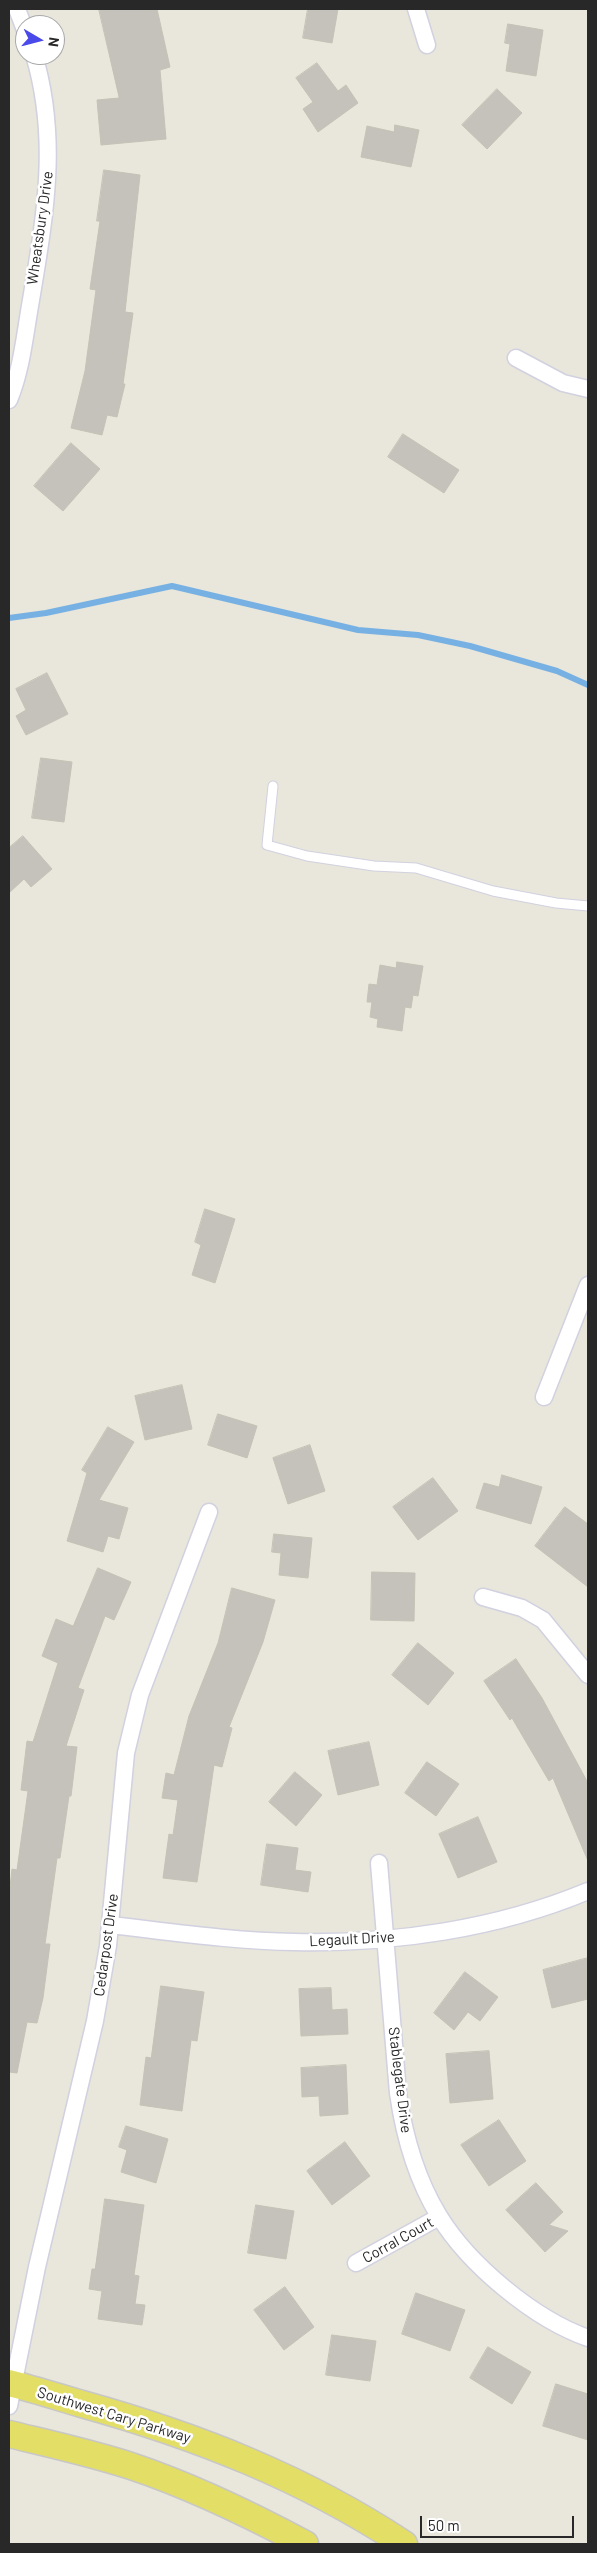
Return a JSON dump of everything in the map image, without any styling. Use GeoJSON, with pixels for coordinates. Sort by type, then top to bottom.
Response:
{"type":"FeatureCollection","features":[{"type":"Feature","properties":{"kind":"main road","name":"Southwest Cary Parkway"},"geometry":{"type":"LineString","coordinates":[[10,2391],[148,2422],[241,2456],[356,2512],[404,2544]]}},
{"type":"Feature","properties":{"kind":"main road"},"geometry":{"type":"LineString","coordinates":[[9,2434],[74,2450],[172,2481],[226,2504],[305,2544]]}},
{"type":"Feature","properties":{"kind":"street"},"geometry":{"type":"LineString","coordinates":[[416,9],[427,45]]}},
{"type":"Feature","properties":{"kind":"street","name":"Wheatsbury Drive"},"geometry":{"type":"LineString","coordinates":[[9,400],[15,386],[48,193],[49,161],[46,118],[37,65]]}},
{"type":"Feature","properties":{"kind":"street"},"geometry":{"type":"LineString","coordinates":[[516,358],[563,383],[588,389]]}},
{"type":"Feature","properties":{"kind":"street"},"geometry":{"type":"LineString","coordinates":[[544,1398],[588,1285]]}},
{"type":"Feature","properties":{"kind":"street","name":"Cedarpost Drive"},"geometry":{"type":"LineString","coordinates":[[10,2391],[37,2266],[96,2020],[110,1925],[126,1753],[131,1725],[143,1686],[209,1512]]}},
{"type":"Feature","properties":{"kind":"street"},"geometry":{"type":"LineString","coordinates":[[483,1597],[522,1608],[542,1620],[588,1675]]}},
{"type":"Feature","properties":{"kind":"street","name":"Stablegate Drive"},"geometry":{"type":"LineString","coordinates":[[379,1863],[402,2123],[422,2180],[439,2217],[469,2254],[525,2305],[558,2324],[588,2338]]}},
{"type":"Feature","properties":{"kind":"street","name":"Legault Drive"},"geometry":{"type":"LineString","coordinates":[[110,1925],[241,1939],[296,1942],[385,1939],[464,1927],[524,1912],[588,1891]]}},
{"type":"Feature","properties":{"kind":"street","name":"Corral Court"},"geometry":{"type":"LineString","coordinates":[[356,2263],[439,2217]]}},
{"type":"Feature","properties":{"kind":"lane"},"geometry":{"type":"LineString","coordinates":[[273,786],[267,845],[307,856],[374,866],[416,868],[493,891],[556,903],[588,906]]}},
{"type":"Feature","properties":{"kind":"building"},"geometry":{"type":"Polygon","coordinates":[[[99,9],[157,9],[170,67],[160,70],[166,139],[101,145],[97,100],[119,98],[99,9]]]}},
{"type":"Feature","properties":{"kind":"building"},"geometry":{"type":"Polygon","coordinates":[[[308,9],[338,9],[332,43],[303,38],[308,9]]]}},
{"type":"Feature","properties":{"kind":"building"},"geometry":{"type":"Polygon","coordinates":[[[508,24],[543,30],[536,76],[506,71],[510,44],[505,43],[508,24]]]}},
{"type":"Feature","properties":{"kind":"building"},"geometry":{"type":"Polygon","coordinates":[[[317,63],[338,91],[346,85],[358,103],[318,132],[303,109],[313,102],[296,78],[317,63]]]}},
{"type":"Feature","properties":{"kind":"building"},"geometry":{"type":"Polygon","coordinates":[[[497,89],[522,113],[487,149],[462,125],[497,89]]]}},
{"type":"Feature","properties":{"kind":"building"},"geometry":{"type":"Polygon","coordinates":[[[395,125],[419,130],[411,167],[361,157],[367,126],[394,132],[395,125]]]}},
{"type":"Feature","properties":{"kind":"building"},"geometry":{"type":"Polygon","coordinates":[[[104,170],[140,175],[125,312],[133,313],[123,384],[125,384],[117,417],[107,415],[102,435],[71,428],[85,371],[96,290],[90,289],[100,221],[97,221],[104,170]]]}},
{"type":"Feature","properties":{"kind":"building"},"geometry":{"type":"Polygon","coordinates":[[[403,434],[459,470],[444,493],[388,457],[403,434]]]}},
{"type":"Feature","properties":{"kind":"building"},"geometry":{"type":"Polygon","coordinates":[[[71,443],[100,469],[63,511],[34,486],[71,443]]]}},
{"type":"Feature","properties":{"kind":"building"},"geometry":{"type":"Polygon","coordinates":[[[47,673],[68,714],[26,735],[16,716],[26,710],[16,689],[47,673]]]}},
{"type":"Feature","properties":{"kind":"building"},"geometry":{"type":"Polygon","coordinates":[[[41,758],[72,762],[64,822],[32,818],[41,758]]]}},
{"type":"Feature","properties":{"kind":"building"},"geometry":{"type":"Polygon","coordinates":[[[23,836],[52,869],[31,887],[24,879],[9,893],[9,848],[23,836]]]}},
{"type":"Feature","properties":{"kind":"building"},"geometry":{"type":"Polygon","coordinates":[[[397,962],[423,966],[418,996],[413,995],[411,1008],[405,1007],[402,1031],[377,1027],[378,1019],[370,1017],[372,1002],[367,1002],[369,984],[377,985],[380,965],[396,968],[397,962]]]}},
{"type":"Feature","properties":{"kind":"building"},"geometry":{"type":"Polygon","coordinates":[[[205,1209],[235,1219],[215,1283],[192,1275],[201,1245],[195,1242],[205,1209]]]}},
{"type":"Feature","properties":{"kind":"building"},"geometry":{"type":"Polygon","coordinates":[[[182,1385],[192,1429],[145,1440],[135,1396],[182,1385]]]}},
{"type":"Feature","properties":{"kind":"building"},"geometry":{"type":"Polygon","coordinates":[[[218,1414],[257,1426],[247,1458],[208,1445],[218,1414]]]}},
{"type":"Feature","properties":{"kind":"building"},"geometry":{"type":"Polygon","coordinates":[[[108,1427],[134,1442],[99,1500],[128,1508],[119,1539],[108,1536],[103,1552],[67,1541],[87,1473],[82,1470],[108,1427]]]}},
{"type":"Feature","properties":{"kind":"building"},"geometry":{"type":"Polygon","coordinates":[[[310,1445],[325,1491],[288,1504],[273,1458],[310,1445]]]}},
{"type":"Feature","properties":{"kind":"building"},"geometry":{"type":"Polygon","coordinates":[[[502,1475],[542,1487],[531,1524],[476,1508],[484,1483],[499,1487],[502,1475]]]}},
{"type":"Feature","properties":{"kind":"building"},"geometry":{"type":"Polygon","coordinates":[[[433,1478],[458,1511],[418,1540],[393,1507],[433,1478]]]}},
{"type":"Feature","properties":{"kind":"building"},"geometry":{"type":"Polygon","coordinates":[[[565,1507],[588,1524],[588,1587],[535,1546],[565,1507]]]}},
{"type":"Feature","properties":{"kind":"building"},"geometry":{"type":"Polygon","coordinates":[[[274,1534],[312,1538],[308,1578],[279,1575],[281,1553],[272,1552],[274,1534]]]}},
{"type":"Feature","properties":{"kind":"building"},"geometry":{"type":"Polygon","coordinates":[[[98,1568],[131,1582],[114,1620],[105,1616],[78,1688],[84,1690],[66,1746],[77,1747],[60,1858],[57,1858],[45,1944],[50,1944],[43,1998],[37,2023],[27,2022],[17,2073],[9,2072],[9,1896],[12,1869],[17,1870],[28,1791],[21,1790],[27,1741],[33,1742],[58,1663],[42,1656],[56,1619],[73,1626],[98,1568]]]}},
{"type":"Feature","properties":{"kind":"building"},"geometry":{"type":"Polygon","coordinates":[[[372,1572],[415,1573],[414,1621],[371,1620],[372,1572]]]}},
{"type":"Feature","properties":{"kind":"building"},"geometry":{"type":"Polygon","coordinates":[[[232,1588],[275,1600],[263,1642],[229,1727],[232,1728],[222,1767],[214,1765],[197,1882],[163,1878],[169,1834],[173,1835],[178,1800],[162,1798],[166,1773],[174,1775],[189,1716],[218,1643],[232,1588]]]}},
{"type":"Feature","properties":{"kind":"building"},"geometry":{"type":"Polygon","coordinates":[[[418,1643],[454,1673],[428,1705],[392,1675],[418,1643]]]}},
{"type":"Feature","properties":{"kind":"building"},"geometry":{"type":"Polygon","coordinates":[[[516,1659],[542,1698],[588,1783],[588,1861],[553,1778],[549,1781],[512,1718],[510,1720],[484,1681],[516,1659]]]}},
{"type":"Feature","properties":{"kind":"building"},"geometry":{"type":"Polygon","coordinates":[[[369,1742],[379,1785],[338,1795],[328,1751],[369,1742]]]}},
{"type":"Feature","properties":{"kind":"building"},"geometry":{"type":"Polygon","coordinates":[[[427,1762],[459,1784],[436,1816],[405,1793],[427,1762]]]}},
{"type":"Feature","properties":{"kind":"building"},"geometry":{"type":"Polygon","coordinates":[[[295,1772],[322,1795],[296,1826],[269,1802],[295,1772]]]}},
{"type":"Feature","properties":{"kind":"building"},"geometry":{"type":"Polygon","coordinates":[[[478,1817],[497,1862],[458,1878],[439,1834],[478,1817]]]}},
{"type":"Feature","properties":{"kind":"building"},"geometry":{"type":"Polygon","coordinates":[[[267,1844],[298,1848],[295,1870],[311,1872],[308,1892],[261,1885],[267,1844]]]}},
{"type":"Feature","properties":{"kind":"building"},"geometry":{"type":"Polygon","coordinates":[[[588,1958],[588,1999],[552,2008],[543,1970],[588,1958]]]}},
{"type":"Feature","properties":{"kind":"building"},"geometry":{"type":"Polygon","coordinates":[[[465,1972],[498,1997],[480,2021],[468,2012],[454,2030],[434,2013],[465,1972]]]}},
{"type":"Feature","properties":{"kind":"building"},"geometry":{"type":"Polygon","coordinates":[[[161,1986],[204,1992],[197,2041],[191,2040],[182,2111],[140,2105],[146,2057],[151,2058],[161,1986]]]}},
{"type":"Feature","properties":{"kind":"building"},"geometry":{"type":"Polygon","coordinates":[[[331,1988],[332,2010],[347,2009],[348,2034],[301,2036],[299,1989],[331,1988]]]}},
{"type":"Feature","properties":{"kind":"building"},"geometry":{"type":"Polygon","coordinates":[[[489,2051],[493,2099],[450,2103],[446,2054],[489,2051]]]}},
{"type":"Feature","properties":{"kind":"building"},"geometry":{"type":"Polygon","coordinates":[[[346,2065],[348,2114],[320,2116],[319,2096],[302,2097],[301,2068],[346,2065]]]}},
{"type":"Feature","properties":{"kind":"building"},"geometry":{"type":"Polygon","coordinates":[[[499,2120],[526,2161],[489,2186],[461,2145],[499,2120]]]}},
{"type":"Feature","properties":{"kind":"building"},"geometry":{"type":"Polygon","coordinates":[[[126,2126],[168,2139],[156,2183],[121,2172],[127,2150],[119,2147],[126,2126]]]}},
{"type":"Feature","properties":{"kind":"building"},"geometry":{"type":"Polygon","coordinates":[[[345,2142],[370,2176],[332,2205],[307,2171],[345,2142]]]}},
{"type":"Feature","properties":{"kind":"building"},"geometry":{"type":"Polygon","coordinates":[[[536,2183],[563,2212],[549,2225],[568,2231],[545,2252],[506,2210],[536,2183]]]}},
{"type":"Feature","properties":{"kind":"building"},"geometry":{"type":"Polygon","coordinates":[[[105,2199],[144,2205],[134,2275],[139,2276],[135,2304],[145,2305],[142,2325],[98,2319],[102,2291],[89,2289],[92,2269],[95,2269],[105,2199]]]}},
{"type":"Feature","properties":{"kind":"building"},"geometry":{"type":"Polygon","coordinates":[[[256,2205],[294,2211],[286,2259],[248,2253],[256,2205]]]}},
{"type":"Feature","properties":{"kind":"building"},"geometry":{"type":"Polygon","coordinates":[[[285,2287],[314,2327],[284,2350],[254,2310],[285,2287]]]}},
{"type":"Feature","properties":{"kind":"building"},"geometry":{"type":"Polygon","coordinates":[[[416,2293],[465,2310],[450,2351],[402,2334],[416,2293]]]}},
{"type":"Feature","properties":{"kind":"building"},"geometry":{"type":"Polygon","coordinates":[[[332,2335],[376,2341],[370,2381],[326,2375],[332,2335]]]}},
{"type":"Feature","properties":{"kind":"building"},"geometry":{"type":"Polygon","coordinates":[[[488,2347],[531,2372],[512,2404],[470,2378],[488,2347]]]}},
{"type":"Feature","properties":{"kind":"building"},"geometry":{"type":"Polygon","coordinates":[[[556,2384],[588,2394],[588,2440],[543,2426],[556,2384]]]}},
{"type":"Feature","properties":{"kind":"waterway"},"geometry":{"type":"LineString","coordinates":[[9,618],[46,613],[172,586],[358,630],[418,635],[470,646],[557,671],[588,685]]}}]}
